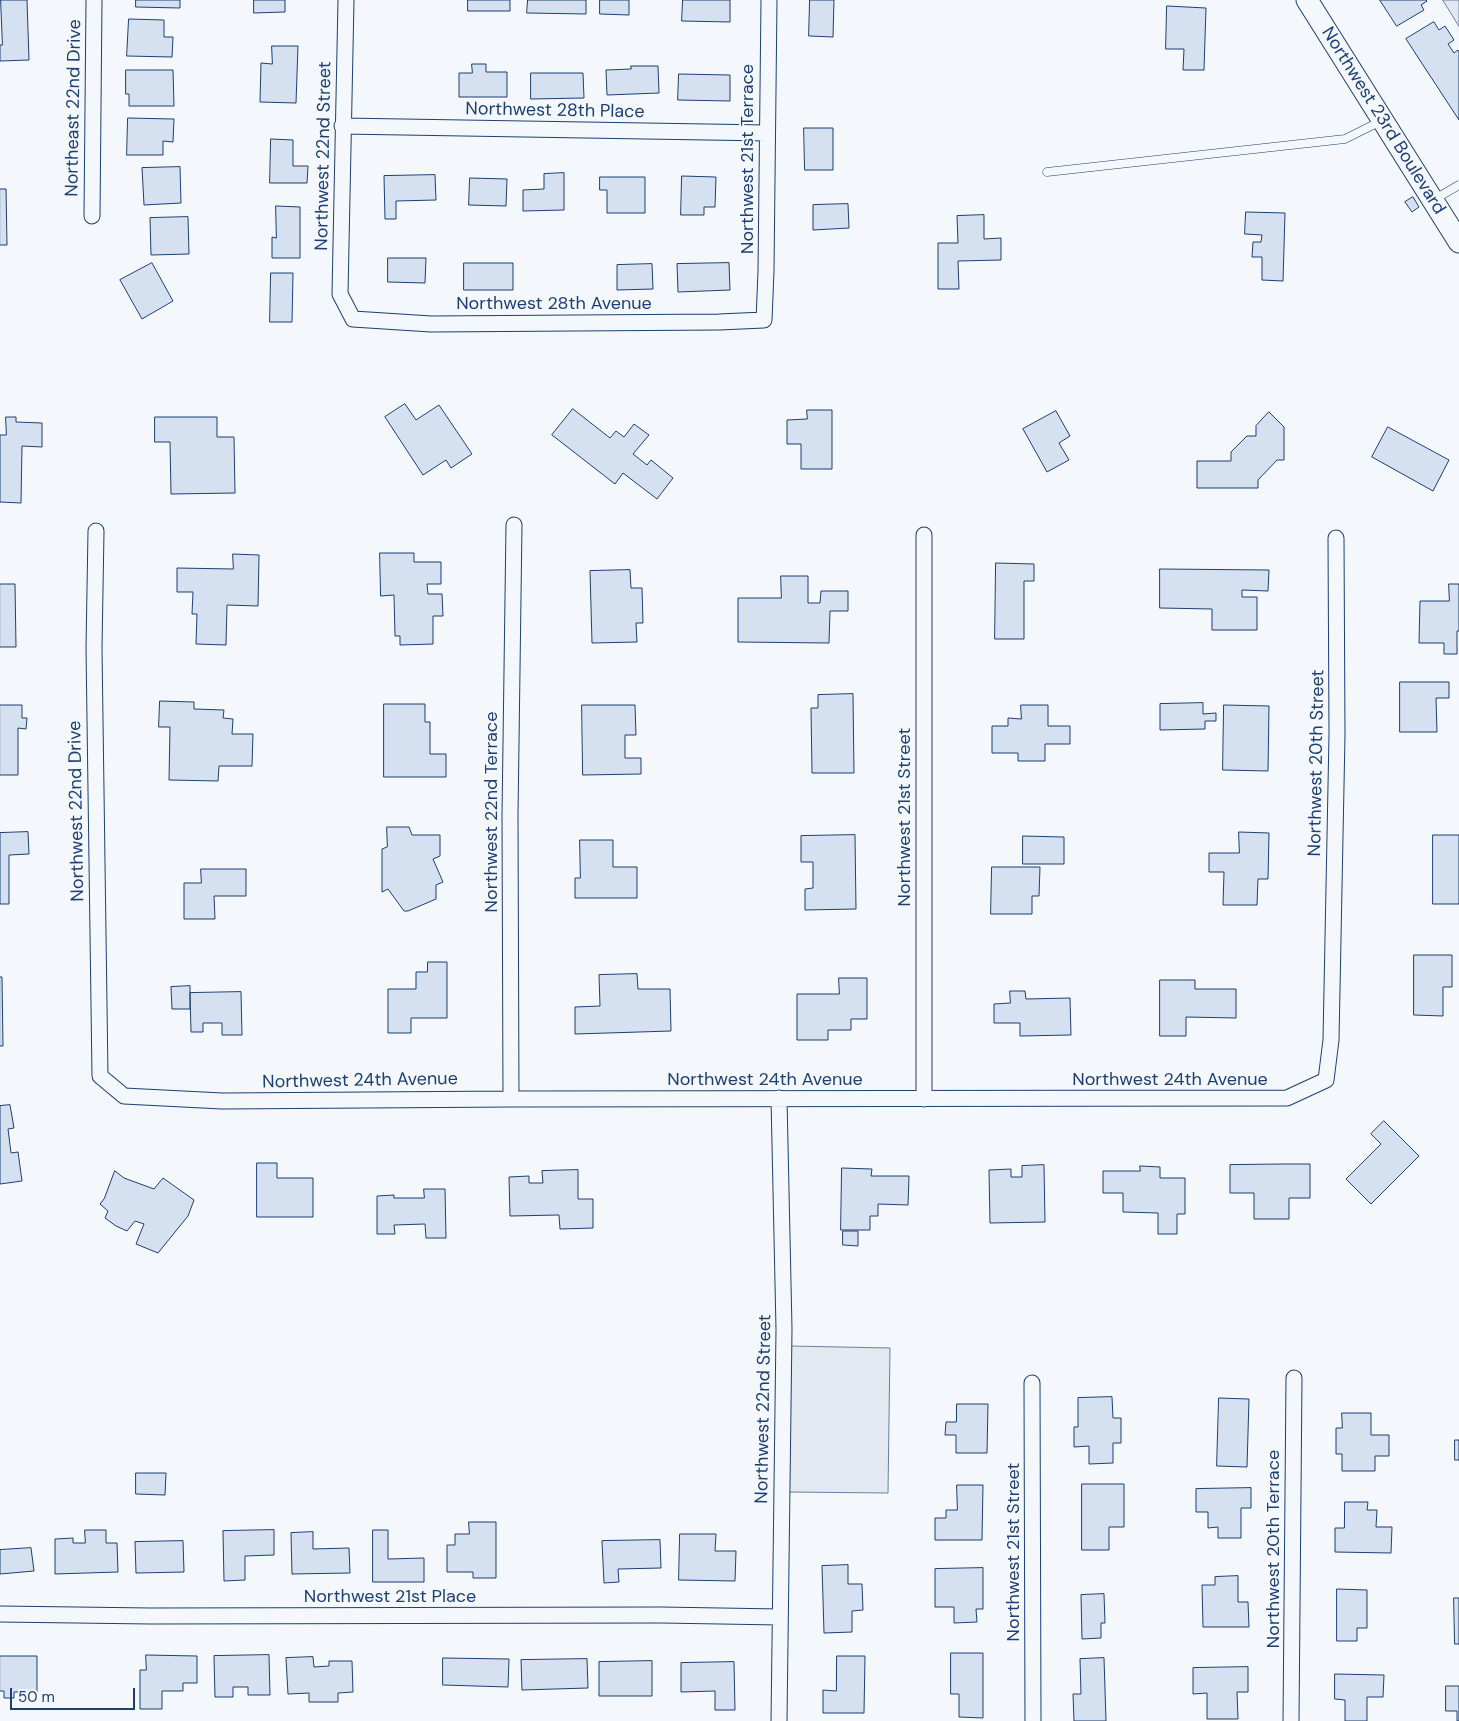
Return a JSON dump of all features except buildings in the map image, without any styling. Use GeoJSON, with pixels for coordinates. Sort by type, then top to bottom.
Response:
{"type":"FeatureCollection","features":[{"type":"Feature","properties":{"kind":"street","name":"Northeast 22nd Drive"},"geometry":{"type":"LineString","coordinates":[[92,216],[94,0]]}},
{"type":"Feature","properties":{"kind":"street","name":"Northwest 22nd Street"},"geometry":{"type":"LineString","coordinates":[[346,0],[340,294],[348,310]]}},
{"type":"Feature","properties":{"kind":"street","name":"Northwest 21st Terrace"},"geometry":{"type":"LineString","coordinates":[[764,318],[769,0]]}},
{"type":"Feature","properties":{"kind":"street","name":"Northwest 23rd Boulevard"},"geometry":{"type":"LineString","coordinates":[[1307,0],[1432,200],[1450,221],[1459,242]]}},
{"type":"Feature","properties":{"kind":"street","name":"Northwest 28th Place"},"geometry":{"type":"LineString","coordinates":[[342,126],[767,133]]}},
{"type":"Feature","properties":{"kind":"street","name":"Northwest 28th Avenue"},"geometry":{"type":"LineString","coordinates":[[348,310],[353,319],[431,324],[719,322],[764,320],[764,318]]}},
{"type":"Feature","properties":{"kind":"street","name":"Northwest 22nd Terrace"},"geometry":{"type":"LineString","coordinates":[[511,1099],[510,815],[514,525]]}},
{"type":"Feature","properties":{"kind":"street","name":"Northwest 22nd Drive"},"geometry":{"type":"LineString","coordinates":[[96,530],[94,648],[98,1043],[100,1076],[112,1086]]}},
{"type":"Feature","properties":{"kind":"street","name":"Northwest 21st Street"},"geometry":{"type":"LineString","coordinates":[[924,535],[924,1099]]}},
{"type":"Feature","properties":{"kind":"street","name":"Northwest 20th Street"},"geometry":{"type":"LineString","coordinates":[[1332,988],[1338,735],[1336,538]]}},
{"type":"Feature","properties":{"kind":"street","name":"Northwest 24th Avenue"},"geometry":{"type":"LineString","coordinates":[[112,1086],[124,1096],[222,1101],[1287,1098],[1326,1080],[1331,1040],[1332,988]]}},
{"type":"Feature","properties":{"kind":"street","name":"Northwest 22nd Street"},"geometry":{"type":"LineString","coordinates":[[778,1098],[784,1329],[779,1721]]}},
{"type":"Feature","properties":{"kind":"street","name":"Northwest 20th Terrace"},"geometry":{"type":"LineString","coordinates":[[1291,1721],[1294,1378]]}},
{"type":"Feature","properties":{"kind":"street","name":"Northwest 21st Street"},"geometry":{"type":"LineString","coordinates":[[1032,1383],[1033,1721]]}},
{"type":"Feature","properties":{"kind":"street","name":"Northwest 21st Place"},"geometry":{"type":"LineString","coordinates":[[0,1614],[151,1616],[661,1615],[780,1617]]}},
{"type":"Feature","properties":{"kind":"lane"},"geometry":{"type":"LineString","coordinates":[[1047,172],[1346,139],[1382,120]]}},
{"type":"Feature","properties":{"kind":"lane"},"geometry":{"type":"LineString","coordinates":[[1432,200],[1459,185]]}},
{"type":"Feature","properties":{"kind":"shaded area"},"geometry":{"type":"Polygon","coordinates":[[[1443,0],[1459,0],[1459,26],[1443,0]]]}},
{"type":"Feature","properties":{"kind":"shaded area"},"geometry":{"type":"Polygon","coordinates":[[[790,1346],[890,1348],[888,1493],[787,1492],[790,1346]]]}}]}
